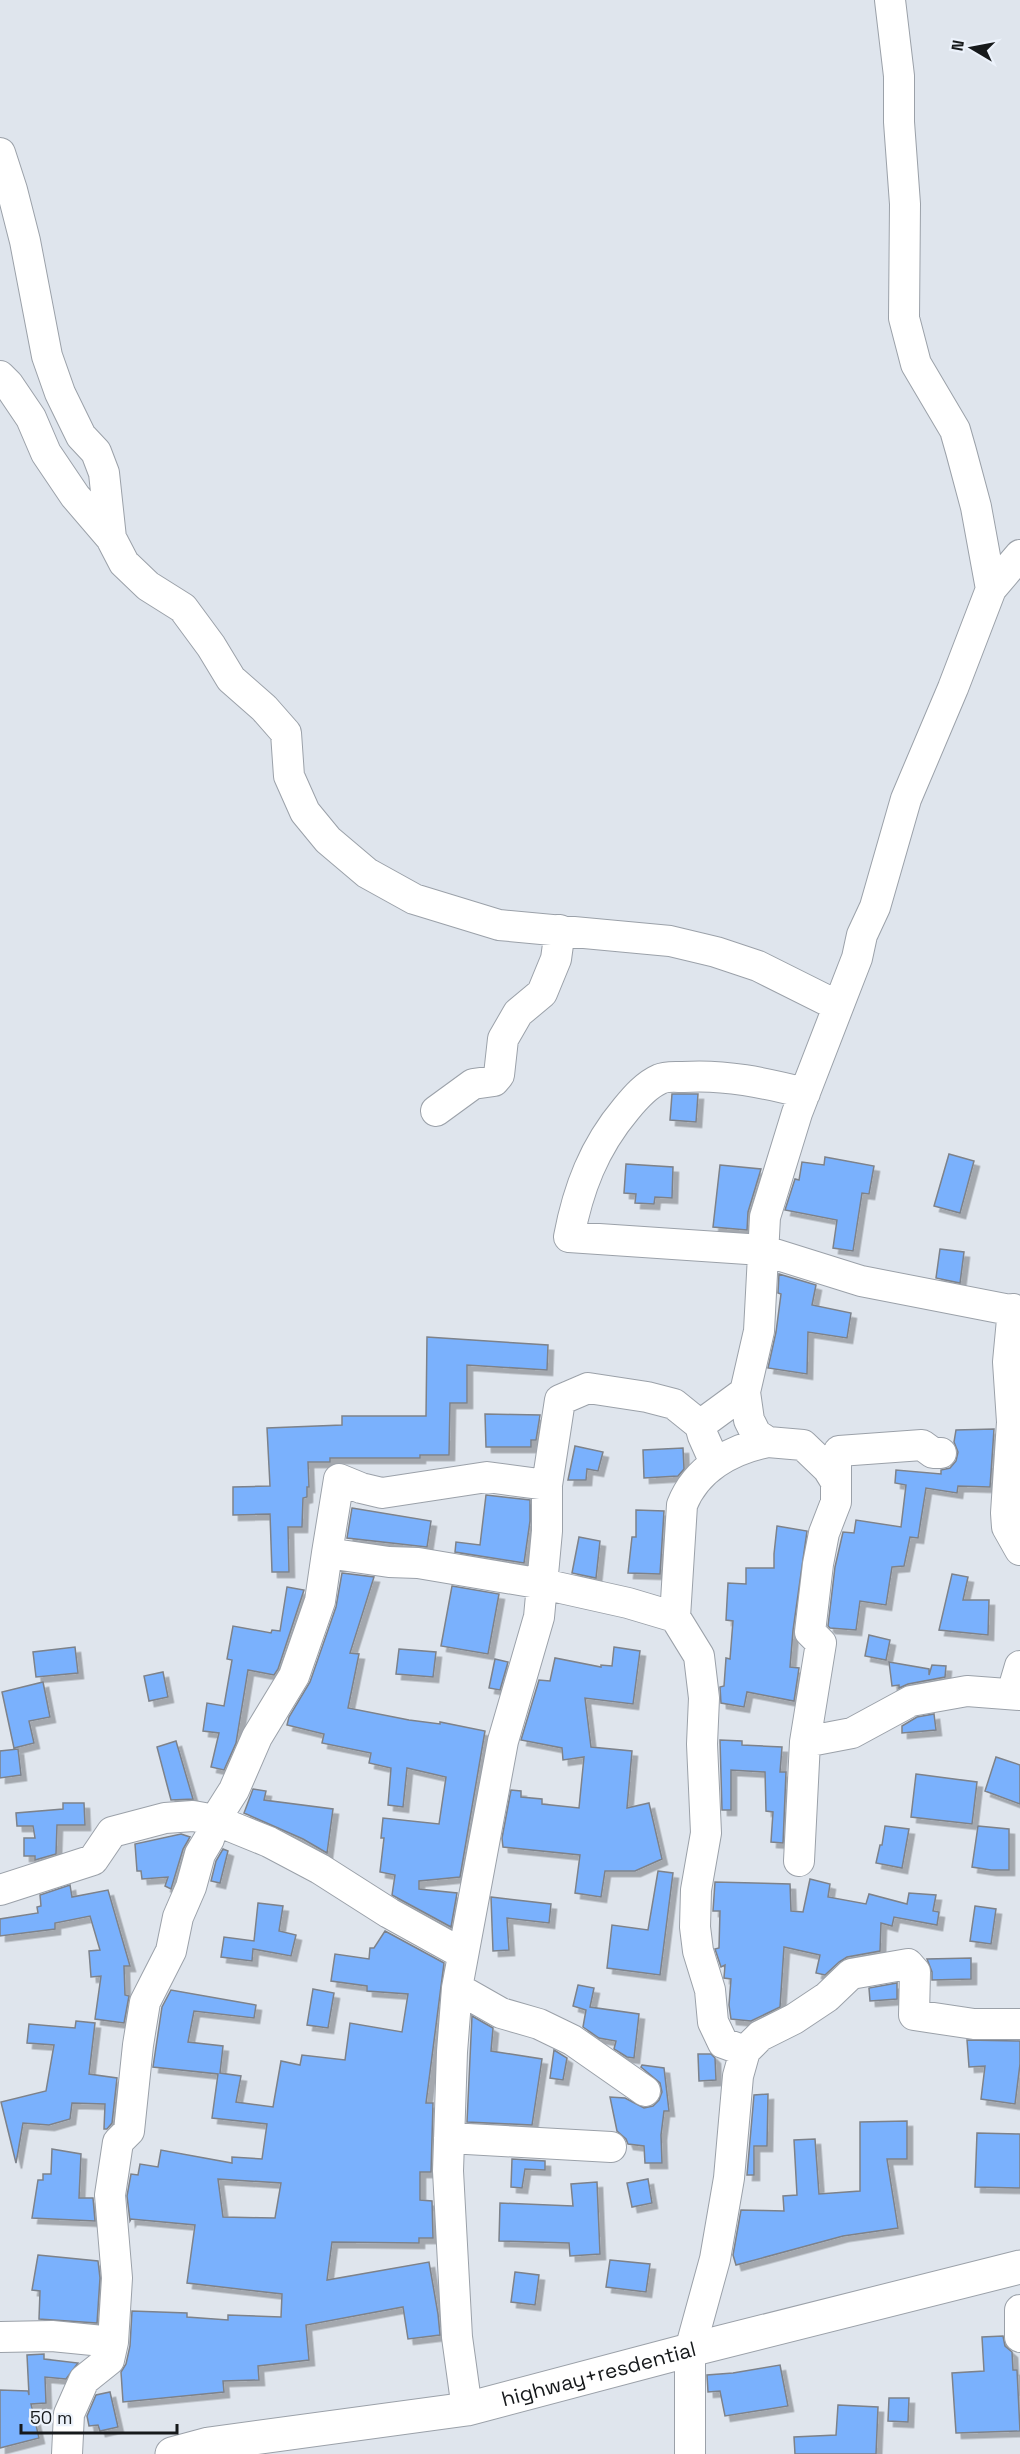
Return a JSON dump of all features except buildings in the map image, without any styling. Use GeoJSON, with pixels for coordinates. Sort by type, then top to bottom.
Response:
{"type":"FeatureCollection","features":[{"type":"Feature","properties":{"kind":"highway","name":"highway+resdential"},"geometry":{"type":"LineString","coordinates":[[172,2454],[209,2444],[467,2409],[1020,2267]]}},
{"type":"Feature","properties":{"kind":"street"},"geometry":{"type":"LineString","coordinates":[[890,0],[894,21],[892,33],[899,76],[898,122],[905,204],[904,318],[916,364],[955,430],[962,451],[976,507],[991,589]]}},
{"type":"Feature","properties":{"kind":"street"},"geometry":{"type":"LineString","coordinates":[[0,153],[25,241],[47,356],[60,393],[81,436],[96,452],[104,473],[111,538]]}},
{"type":"Feature","properties":{"kind":"street"},"geometry":{"type":"LineString","coordinates":[[0,376],[31,418],[46,453],[75,496],[111,538],[124,563],[148,586],[183,608],[211,646],[231,679],[264,708],[286,733],[289,776],[304,812],[328,840],[367,873],[414,899],[499,925],[670,942],[716,952],[758,966],[838,1006]]}},
{"type":"Feature","properties":{"kind":"street"},"geometry":{"type":"LineString","coordinates":[[768,1442],[756,1434],[749,1420],[745,1392],[759,1331],[765,1216],[797,1113],[857,958],[862,935],[875,907],[906,800],[991,589],[1020,555]]}},
{"type":"Feature","properties":{"kind":"street"},"geometry":{"type":"LineString","coordinates":[[436,1111],[473,1084],[494,1081],[499,1076],[503,1039],[518,1013],[542,993],[555,959],[560,930]]}},
{"type":"Feature","properties":{"kind":"street"},"geometry":{"type":"LineString","coordinates":[[805,1093],[758,1082],[706,1075],[661,1078],[637,1095],[610,1127],[593,1156],[575,1204],[569,1237],[762,1250],[861,1281],[1017,1310],[1008,1362],[1012,1422],[1006,1527],[1020,1550]]}},
{"type":"Feature","properties":{"kind":"street"},"geometry":{"type":"LineString","coordinates":[[467,2409],[457,2337],[447,2171],[457,1988],[503,1741],[539,1617],[547,1531],[548,1485],[560,1400],[588,1388],[647,1397],[674,1404],[700,1425],[715,1463]]}},
{"type":"Feature","properties":{"kind":"street"},"geometry":{"type":"LineString","coordinates":[[700,1425],[745,1392]]}},
{"type":"Feature","properties":{"kind":"street"},"geometry":{"type":"LineString","coordinates":[[745,2051],[723,2043],[713,2022],[710,1990],[698,1951],[695,1927],[696,1890],[706,1833],[702,1744],[704,1698],[699,1656],[675,1617],[682,1505],[688,1488],[715,1463],[747,1446],[768,1442],[803,1445],[828,1469],[836,1482]]}},
{"type":"Feature","properties":{"kind":"street"},"geometry":{"type":"LineString","coordinates":[[799,1861],[805,1742],[821,1643],[810,1632],[824,1533],[836,1502],[838,1451],[922,1445],[933,1453],[941,1453]]}},
{"type":"Feature","properties":{"kind":"street"},"geometry":{"type":"LineString","coordinates":[[66,2454],[69,2414],[84,2380],[109,2360],[113,2342],[117,2278],[110,2195],[118,2142],[129,2131],[145,2002],[171,1951],[178,1917],[191,1887],[200,1854],[209,1839],[215,1820],[234,1790],[257,1737],[294,1676],[320,1601],[339,1479],[382,1493],[487,1477],[548,1485]]}},
{"type":"Feature","properties":{"kind":"street"},"geometry":{"type":"LineString","coordinates":[[327,1553],[389,1562],[418,1563],[543,1584],[628,1603],[675,1617]]}},
{"type":"Feature","properties":{"kind":"street"},"geometry":{"type":"LineString","coordinates":[[805,1742],[852,1733],[911,1701],[1017,1685]]}},
{"type":"Feature","properties":{"kind":"street"},"geometry":{"type":"LineString","coordinates":[[0,1890],[93,1860],[112,1832],[165,1818],[193,1816],[215,1820],[269,1842],[320,1869],[389,1913],[463,1954]]}},
{"type":"Feature","properties":{"kind":"street"},"geometry":{"type":"LineString","coordinates":[[690,2454],[690,2350],[715,2259],[729,2178],[738,2076],[745,2051],[760,2036],[794,2019],[826,1997],[851,1974],[908,1964],[915,1972],[914,2015],[974,2024],[1020,2024]]}},
{"type":"Feature","properties":{"kind":"street"},"geometry":{"type":"LineString","coordinates":[[457,1988],[501,2013],[539,2024],[572,2040],[645,2091]]}},
{"type":"Feature","properties":{"kind":"street"},"geometry":{"type":"LineString","coordinates":[[448,2138],[611,2147]]}},
{"type":"Feature","properties":{"kind":"street"},"geometry":{"type":"LineString","coordinates":[[1020,2310],[1020,2337]]}},
{"type":"Feature","properties":{"kind":"street"},"geometry":{"type":"LineString","coordinates":[[0,2337],[52,2336],[113,2342]]}}]}
